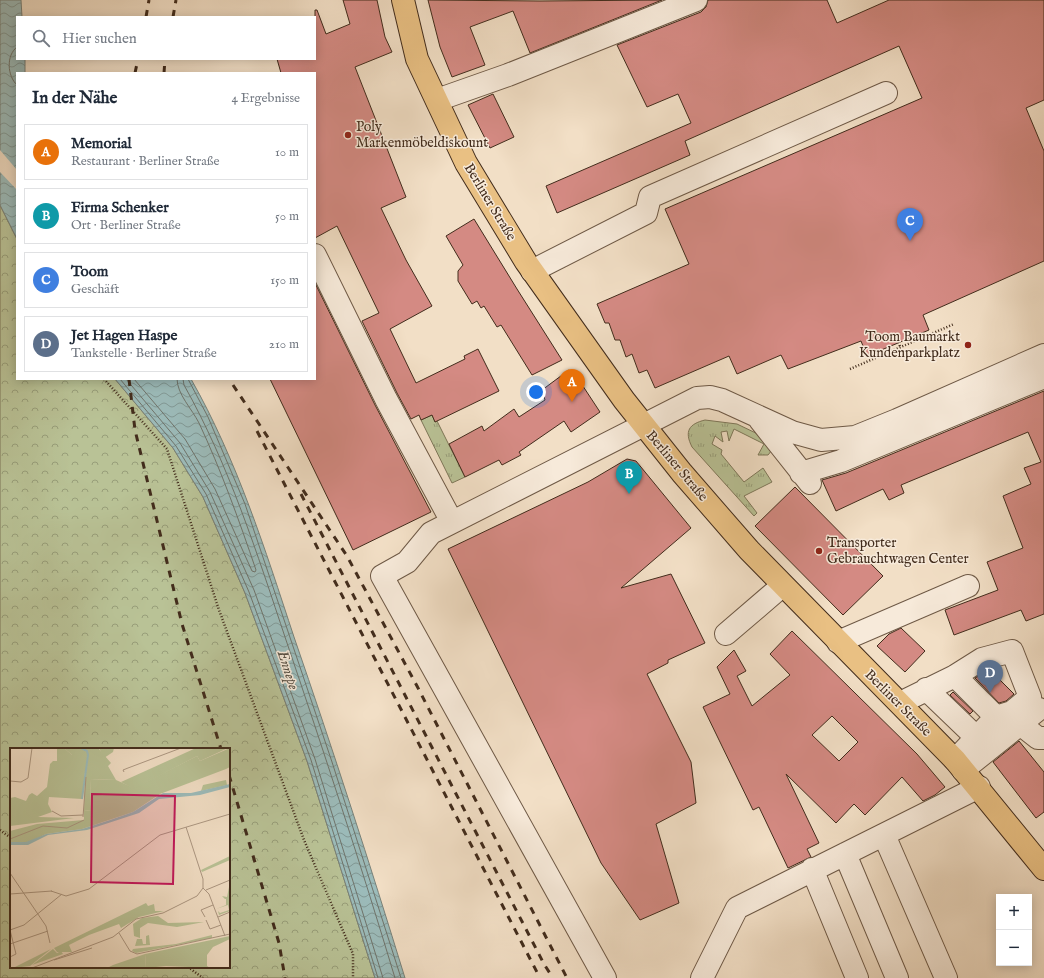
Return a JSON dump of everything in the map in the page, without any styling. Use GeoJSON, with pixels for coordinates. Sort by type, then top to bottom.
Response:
{"type":"FeatureCollection","features":[{"type":"Feature","properties":{"kind":"main road","name":"Berliner Straße"},"geometry":{"type":"LineString","coordinates":[[403,0],[418,59],[466,163],[532,271],[643,425],[749,550],[782,586],[960,765],[1044,869]]}},
{"type":"Feature","properties":{"kind":"lane"},"geometry":{"type":"LineString","coordinates":[[437,100],[508,75],[696,0]]}},
{"type":"Feature","properties":{"kind":"lane"},"geometry":{"type":"LineString","coordinates":[[532,271],[646,214],[650,197],[886,93]]}},
{"type":"Feature","properties":{"kind":"lane"},"geometry":{"type":"LineString","coordinates":[[316,257],[386,398],[452,522]]}},
{"type":"Feature","properties":{"kind":"lane"},"geometry":{"type":"LineString","coordinates":[[605,978],[382,576],[406,562],[431,533],[697,398],[710,397],[722,400],[758,418],[792,432],[821,440],[856,436],[902,418],[1044,355]]}},
{"type":"Feature","properties":{"kind":"lane"},"geometry":{"type":"LineString","coordinates":[[758,418],[805,478],[841,461],[1044,377]]}},
{"type":"Feature","properties":{"kind":"lane"},"geometry":{"type":"LineString","coordinates":[[726,634],[782,586]]}},
{"type":"Feature","properties":{"kind":"lane"},"geometry":{"type":"LineString","coordinates":[[838,642],[968,586]]}},
{"type":"Feature","properties":{"kind":"lane"},"geometry":{"type":"LineString","coordinates":[[900,703],[940,683],[982,659],[1012,651],[1030,697],[1012,712],[986,728],[960,765]]}},
{"type":"Feature","properties":{"kind":"lane"},"geometry":{"type":"LineString","coordinates":[[940,683],[986,728]]}},
{"type":"Feature","properties":{"kind":"lane"},"geometry":{"type":"LineString","coordinates":[[940,683],[986,728]]}},
{"type":"Feature","properties":{"kind":"lane"},"geometry":{"type":"LineString","coordinates":[[960,765],[1020,724],[1044,702]]}},
{"type":"Feature","properties":{"kind":"lane"},"geometry":{"type":"LineString","coordinates":[[1020,724],[1038,738],[1044,738]]}},
{"type":"Feature","properties":{"kind":"lane"},"geometry":{"type":"LineString","coordinates":[[702,978],[737,908],[812,869],[884,835],[979,787]]}},
{"type":"Feature","properties":{"kind":"lane"},"geometry":{"type":"LineString","coordinates":[[884,835],[946,978]]}},
{"type":"Feature","properties":{"kind":"lane"},"geometry":{"type":"LineString","coordinates":[[845,854],[897,978]]}},
{"type":"Feature","properties":{"kind":"lane"},"geometry":{"type":"LineString","coordinates":[[812,869],[857,978]]}},
{"type":"Feature","properties":{"kind":"path"},"geometry":{"type":"LineString","coordinates":[[850,369],[954,324]]}},
{"type":"Feature","properties":{"kind":"path"},"geometry":{"type":"LineString","coordinates":[[898,342],[900,347]]}},
{"type":"Feature","properties":{"kind":"path"},"geometry":{"type":"LineString","coordinates":[[105,380],[166,449],[230,640],[304,840],[353,954],[353,978]]}},
{"type":"Feature","properties":{"kind":"path"},"geometry":{"type":"LineString","coordinates":[[0,830],[10,837]]}},
{"type":"Feature","properties":{"kind":"path"},"geometry":{"type":"LineString","coordinates":[[189,968],[203,978]]}},
{"type":"Feature","properties":{"kind":"green space"},"geometry":{"type":"Polygon","coordinates":[[[0,205],[16,237],[16,380],[116,380],[173,448],[203,497],[245,593],[307,761],[375,978],[0,978],[0,205]]]}},
{"type":"Feature","properties":{"kind":"green space"},"geometry":{"type":"Polygon","coordinates":[[[432,415],[435,422],[437,421],[465,477],[452,483],[421,420],[432,415]]]}},
{"type":"Feature","properties":{"kind":"green space"},"geometry":{"type":"Polygon","coordinates":[[[705,420],[737,424],[762,436],[772,450],[768,455],[758,455],[764,444],[734,429],[729,441],[727,431],[721,432],[723,442],[715,436],[712,444],[722,450],[721,454],[744,482],[763,468],[772,482],[744,496],[757,513],[754,516],[692,447],[688,437],[688,432],[692,426],[705,420]]]}},
{"type":"Feature","properties":{"kind":"water"},"geometry":{"type":"Polygon","coordinates":[[[0,0],[21,0],[22,16],[16,16],[16,60],[25,60],[25,72],[16,72],[16,237],[0,205],[0,0]]]}},
{"type":"Feature","properties":{"kind":"water","name":"Ennepe"},"geometry":{"type":"Polygon","coordinates":[[[116,380],[192,380],[222,441],[261,538],[337,764],[405,978],[375,978],[307,761],[245,593],[203,497],[173,448],[116,380]]]}},
{"type":"Feature","properties":{"kind":"pier"},"geometry":{"type":"Polygon","coordinates":[[[0,150],[16,169],[16,189],[0,172],[0,150]]]}},
{"type":"Feature","properties":{"kind":"building"},"geometry":{"type":"Polygon","coordinates":[[[343,0],[377,0],[385,37],[392,52],[355,67],[406,197],[381,208],[406,260],[432,306],[390,329],[416,383],[465,359],[464,356],[478,349],[499,391],[435,422],[432,415],[421,420],[419,415],[411,419],[397,393],[362,321],[379,313],[337,226],[316,237],[316,72],[281,72],[277,60],[316,60],[315,10],[317,10],[326,34],[350,24],[343,0]]]}},
{"type":"Feature","properties":{"kind":"building"},"geometry":{"type":"Polygon","coordinates":[[[428,0],[662,0],[530,53],[513,11],[470,27],[485,65],[452,77],[440,47],[428,0]]]}},
{"type":"Feature","properties":{"kind":"building"},"geometry":{"type":"Polygon","coordinates":[[[708,0],[827,0],[837,23],[889,0],[1044,0],[1044,100],[1026,108],[1044,151],[1044,261],[923,315],[929,330],[867,356],[861,341],[788,369],[781,355],[737,374],[729,356],[655,388],[647,370],[639,373],[632,354],[626,357],[620,340],[615,340],[609,323],[605,323],[597,304],[689,264],[665,209],[922,98],[899,46],[685,141],[690,155],[557,213],[546,186],[691,123],[678,94],[647,107],[617,45],[701,12],[706,7],[708,0]]]}},
{"type":"Feature","properties":{"kind":"building"},"geometry":{"type":"Polygon","coordinates":[[[493,94],[514,137],[490,148],[468,105],[493,94]]]}},
{"type":"Feature","properties":{"kind":"building"},"geometry":{"type":"Polygon","coordinates":[[[474,219],[562,360],[532,375],[501,325],[497,327],[484,306],[481,308],[477,301],[472,304],[458,281],[458,271],[463,265],[446,236],[474,219]]]}},
{"type":"Feature","properties":{"kind":"building"},"geometry":{"type":"Polygon","coordinates":[[[316,285],[375,405],[431,512],[353,550],[270,380],[316,380],[316,285]]]}},
{"type":"Feature","properties":{"kind":"building"},"geometry":{"type":"Polygon","coordinates":[[[569,370],[572,376],[575,374],[600,412],[571,432],[564,421],[519,452],[521,455],[502,465],[499,460],[465,477],[449,444],[482,426],[484,431],[514,409],[519,417],[545,400],[542,390],[569,370]]]}},
{"type":"Feature","properties":{"kind":"building"},"geometry":{"type":"Polygon","coordinates":[[[1044,391],[1044,614],[1026,621],[1021,610],[954,635],[945,610],[998,590],[987,562],[1023,548],[1003,496],[1031,484],[1024,468],[1041,462],[1028,432],[901,485],[904,493],[889,500],[883,489],[836,511],[822,480],[846,473],[1044,391]]]}},
{"type":"Feature","properties":{"kind":"building"},"geometry":{"type":"Polygon","coordinates":[[[627,459],[636,461],[691,528],[621,588],[671,574],[705,643],[668,660],[668,663],[647,674],[691,762],[696,803],[656,824],[679,903],[640,920],[601,863],[448,549],[588,482],[627,459]]]}},
{"type":"Feature","properties":{"kind":"building","name":"Transporter Gebrauchtwagen Center"},"geometry":{"type":"Polygon","coordinates":[[[795,487],[883,576],[843,615],[755,526],[795,487]]]}},
{"type":"Feature","properties":{"kind":"building"},"geometry":{"type":"Polygon","coordinates":[[[901,628],[925,651],[905,672],[877,646],[889,634],[901,628]]]}},
{"type":"Feature","properties":{"kind":"building"},"geometry":{"type":"Polygon","coordinates":[[[792,631],[917,754],[945,787],[935,795],[923,801],[902,777],[865,815],[854,804],[836,823],[786,774],[819,843],[807,849],[811,857],[788,868],[759,807],[753,810],[703,707],[730,694],[717,667],[734,650],[746,671],[737,676],[752,706],[790,675],[770,654],[792,631]],[[832,716],[812,735],[839,761],[858,742],[832,716]]]}},
{"type":"Feature","properties":{"kind":"building"},"geometry":{"type":"Polygon","coordinates":[[[990,670],[1014,694],[1006,701],[999,703],[975,678],[990,670]]]}},
{"type":"Feature","properties":{"kind":"building"},"geometry":{"type":"Polygon","coordinates":[[[953,692],[973,711],[970,714],[950,695],[953,692]]]}},
{"type":"Feature","properties":{"kind":"building"},"geometry":{"type":"Polygon","coordinates":[[[1019,741],[1044,772],[1044,812],[1036,818],[993,762],[1019,741]]]}},
{"type":"Feature","properties":{"kind":"railway"},"geometry":{"type":"LineString","coordinates":[[146,16],[149,0]]}},
{"type":"Feature","properties":{"kind":"railway"},"geometry":{"type":"LineString","coordinates":[[173,16],[176,0]]}},
{"type":"Feature","properties":{"kind":"railway"},"geometry":{"type":"LineString","coordinates":[[135,72],[138,60]]}},
{"type":"Feature","properties":{"kind":"railway"},"geometry":{"type":"LineString","coordinates":[[164,72],[165,60]]}},
{"type":"Feature","properties":{"kind":"railway"},"geometry":{"type":"LineString","coordinates":[[129,380],[135,430],[182,624],[221,748]]}},
{"type":"Feature","properties":{"kind":"railway"},"geometry":{"type":"LineString","coordinates":[[233,385],[347,556],[417,686],[567,978]]}},
{"type":"Feature","properties":{"kind":"railway"},"geometry":{"type":"LineString","coordinates":[[257,431],[540,978]]}},
{"type":"Feature","properties":{"kind":"railway"},"geometry":{"type":"LineString","coordinates":[[301,494],[544,964],[553,978]]}},
{"type":"Feature","properties":{"kind":"railway"},"geometry":{"type":"LineString","coordinates":[[230,778],[279,943],[285,978]]}},
{"type":"Feature","properties":{"kind":"place","name":"Poly Markenmöbeldiskount"},"geometry":{"type":"Point","coordinates":[348,135]}},
{"type":"Feature","properties":{"kind":"place","name":"Toom"},"geometry":{"type":"Point","coordinates":[910,241]}},
{"type":"Feature","properties":{"kind":"place","name":"Toom Baumarkt Kundenparkplatz"},"geometry":{"type":"Point","coordinates":[968,345]}},
{"type":"Feature","properties":{"kind":"place","name":"Memorial"},"geometry":{"type":"Point","coordinates":[572,402]}},
{"type":"Feature","properties":{"kind":"place","name":"Firma Schenker"},"geometry":{"type":"Point","coordinates":[629,494]}},
{"type":"Feature","properties":{"kind":"place","name":"Transporter Gebrauchtwagen Center"},"geometry":{"type":"Point","coordinates":[819,551]}},
{"type":"Feature","properties":{"kind":"place","name":"Jet Hagen Haspe"},"geometry":{"type":"Point","coordinates":[990,693]}}]}
